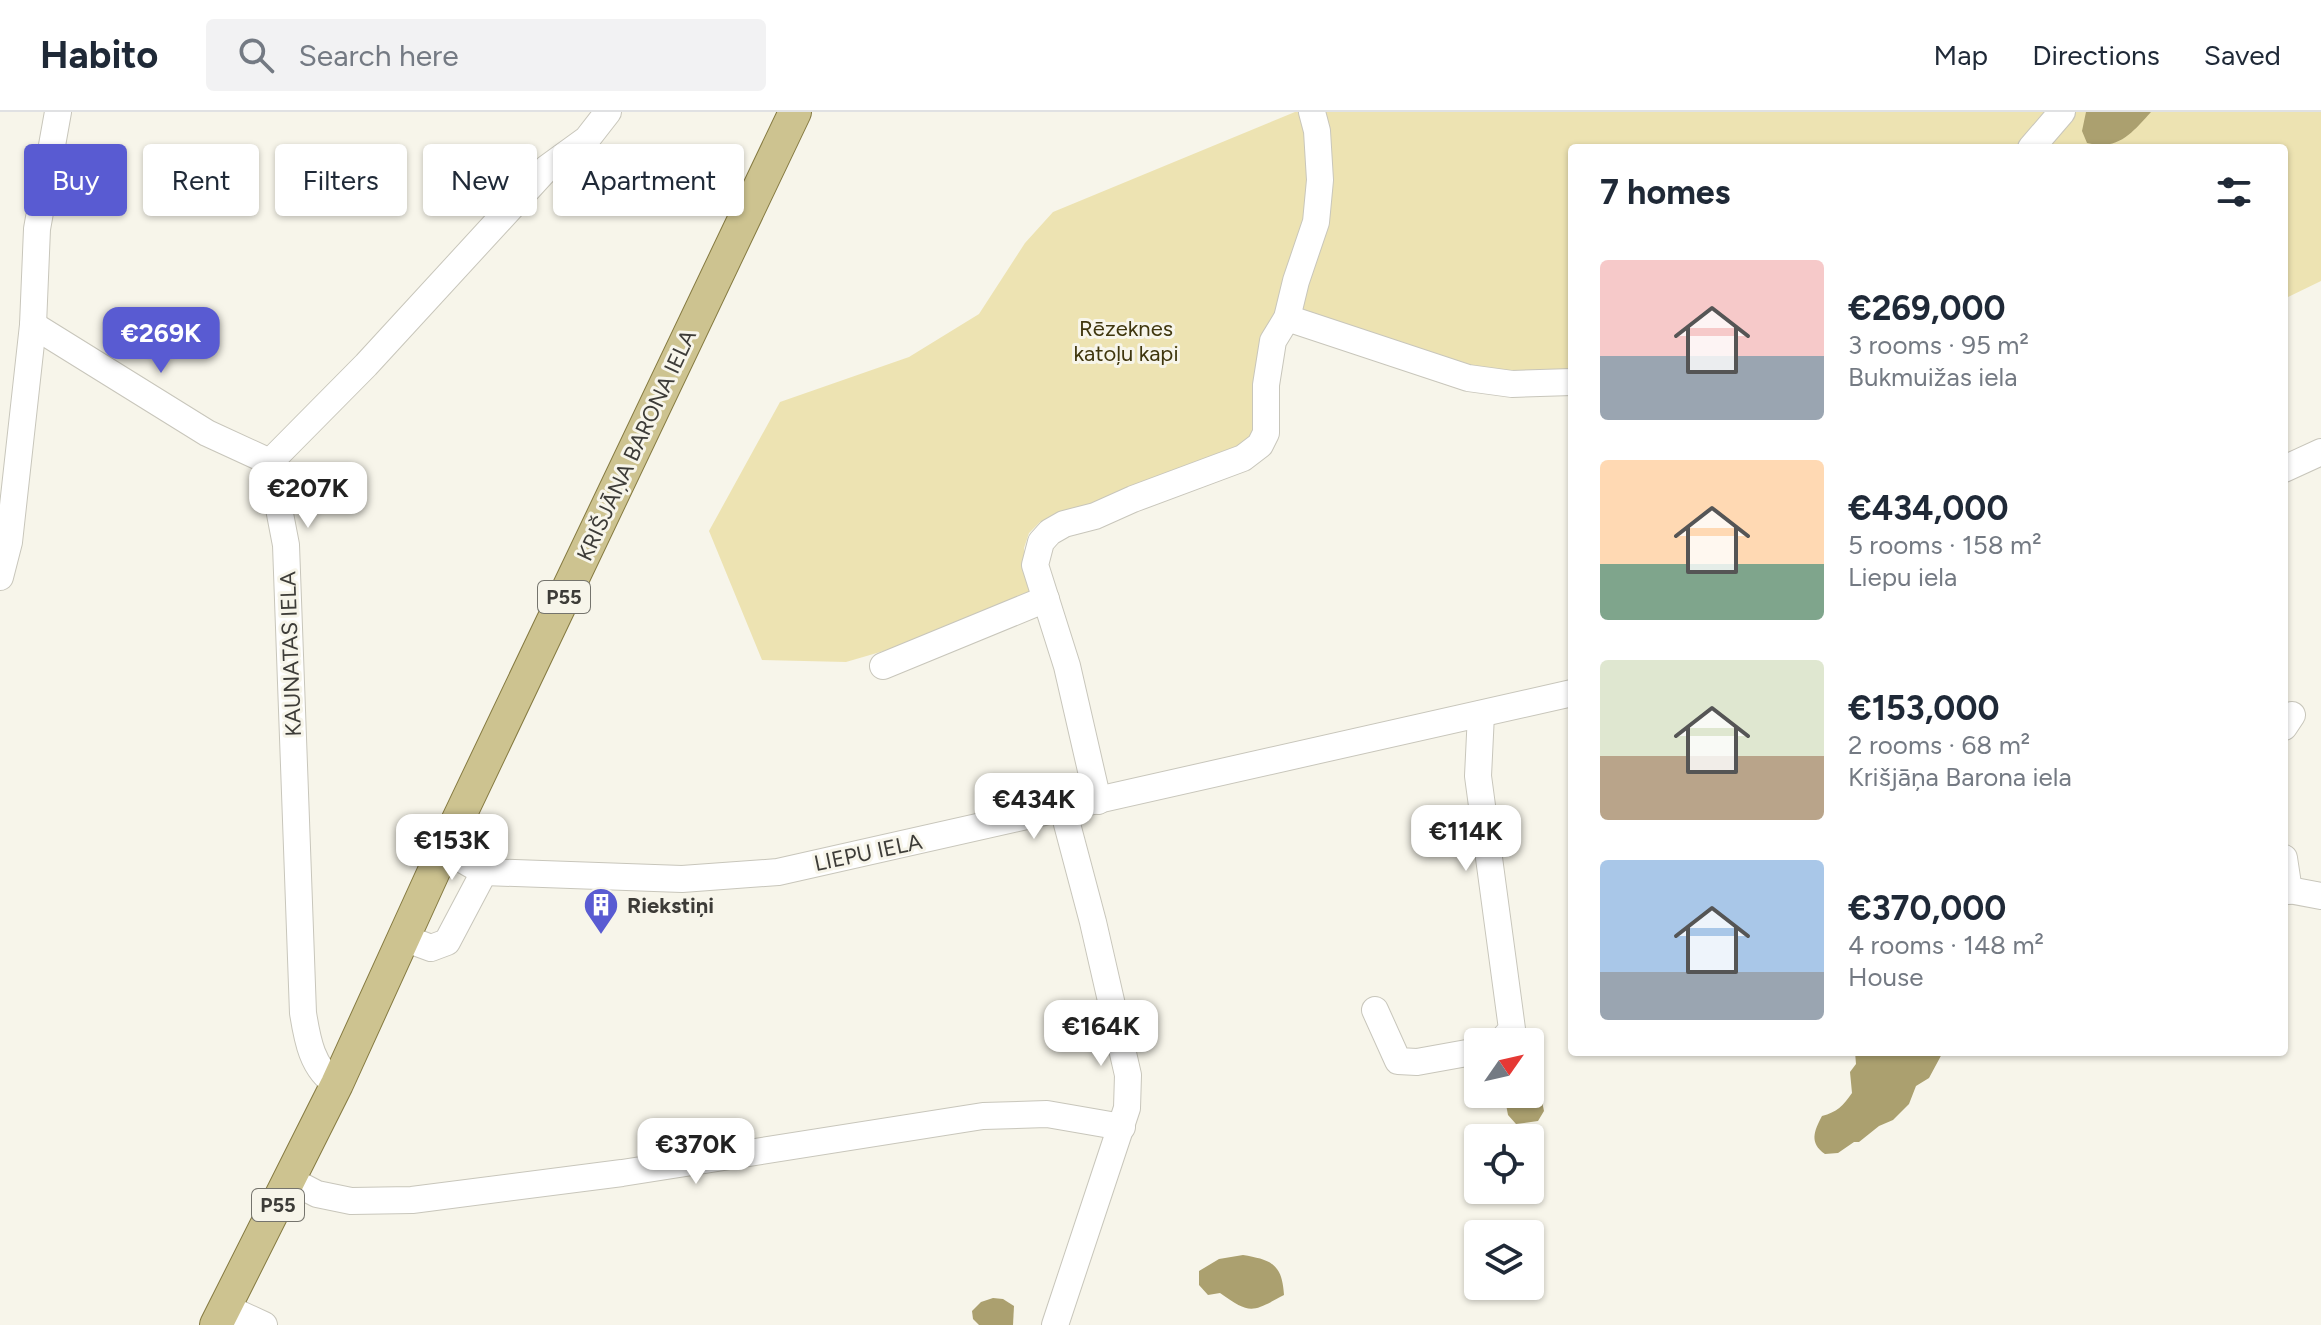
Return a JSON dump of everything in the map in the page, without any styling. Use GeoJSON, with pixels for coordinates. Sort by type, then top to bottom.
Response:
{"type":"FeatureCollection","features":[{"type":"Feature","properties":{"kind":"main road","name":"KRIŠJĀŅA BARONA IELA"},"geometry":{"type":"LineString","coordinates":[[337,1084],[444,849],[795,112]]}},
{"type":"Feature","properties":{"kind":"main road","name":"P55"},"geometry":{"type":"LineString","coordinates":[[222,1316],[337,1084]]}},
{"type":"Feature","properties":{"kind":"street"},"geometry":{"type":"LineString","coordinates":[[0,577],[9,542],[33,325],[37,229],[58,112]]}},
{"type":"Feature","properties":{"kind":"street"},"geometry":{"type":"LineString","coordinates":[[33,325],[207,433],[270,462],[366,365],[547,168],[587,139],[608,112]]}},
{"type":"Feature","properties":{"kind":"street"},"geometry":{"type":"LineString","coordinates":[[1098,801],[1067,666],[1035,565],[1036,552],[1050,532],[1064,524],[1095,516],[1243,458],[1260,445],[1266,433],[1269,361],[1273,341],[1287,318],[1316,222],[1320,180],[1317,131],[1312,112]]}},
{"type":"Feature","properties":{"kind":"street"},"geometry":{"type":"LineString","coordinates":[[2034,144],[2062,112]]}},
{"type":"Feature","properties":{"kind":"street"},"geometry":{"type":"LineString","coordinates":[[1287,318],[1468,378],[1512,384],[1568,382]]}},
{"type":"Feature","properties":{"kind":"street"},"geometry":{"type":"LineString","coordinates":[[2288,467],[2321,452]]}},
{"type":"Feature","properties":{"kind":"street","name":"KAUNATAS IELA"},"geometry":{"type":"LineString","coordinates":[[270,462],[286,545],[303,1013],[308,1040],[317,1062],[324,1074],[337,1084]]}},
{"type":"Feature","properties":{"kind":"street"},"geometry":{"type":"LineString","coordinates":[[883,666],[1046,599]]}},
{"type":"Feature","properties":{"kind":"street","name":"LIEPU IELA"},"geometry":{"type":"LineString","coordinates":[[444,849],[484,872],[682,879],[778,872],[1568,694]]}},
{"type":"Feature","properties":{"kind":"street"},"geometry":{"type":"LineString","coordinates":[[1481,714],[1478,776],[1505,1028]]}},
{"type":"Feature","properties":{"kind":"street"},"geometry":{"type":"LineString","coordinates":[[1055,1325],[1122,1127],[1127,1108],[1128,1075],[1063,809]]}},
{"type":"Feature","properties":{"kind":"street"},"geometry":{"type":"LineString","coordinates":[[404,938],[431,948],[447,942],[484,872]]}},
{"type":"Feature","properties":{"kind":"street"},"geometry":{"type":"LineString","coordinates":[[2288,890],[2321,896]]}},
{"type":"Feature","properties":{"kind":"street"},"geometry":{"type":"LineString","coordinates":[[1375,1010],[1398,1061],[1417,1062],[1464,1054]]}},
{"type":"Feature","properties":{"kind":"street"},"geometry":{"type":"LineString","coordinates":[[290,1180],[326,1197],[382,1202],[622,1173],[983,1116],[1047,1114],[1122,1127]]}},
{"type":"Feature","properties":{"kind":"street"},"geometry":{"type":"LineString","coordinates":[[222,1316],[264,1325]]}},
{"type":"Feature","properties":{"kind":"green space","name":"Rēzeknes katoļu kapi"},"geometry":{"type":"Polygon","coordinates":[[[1295,112],[2055,112],[2024,144],[1568,144],[1568,371],[1478,375],[1269,328],[1251,441],[1184,466],[1107,501],[1040,522],[1029,533],[1024,548],[1025,567],[1034,592],[911,643],[846,662],[762,660],[709,531],[780,402],[909,357],[979,314],[1025,243],[1053,212],[1295,112]]]}},
{"type":"Feature","properties":{"kind":"green space"},"geometry":{"type":"Polygon","coordinates":[[[2076,112],[2321,112],[2321,281],[2288,297],[2288,144],[2047,144],[2076,112]]]}},
{"type":"Feature","properties":{"kind":"shaded area"},"geometry":{"type":"Polygon","coordinates":[[[2086,112],[2151,112],[2116,142],[2087,143],[2082,131],[2086,112]]]}},
{"type":"Feature","properties":{"kind":"shaded area"},"geometry":{"type":"Polygon","coordinates":[[[1855,1056],[1941,1056],[1929,1078],[1916,1086],[1909,1104],[1893,1120],[1838,1153],[1825,1154],[1817,1146],[1815,1132],[1822,1116],[1839,1108],[1852,1093],[1850,1072],[1856,1064],[1855,1056]]]}},
{"type":"Feature","properties":{"kind":"shaded area"},"geometry":{"type":"Polygon","coordinates":[[[1507,1108],[1543,1108],[1544,1111],[1538,1121],[1516,1124],[1507,1108]]]}},
{"type":"Feature","properties":{"kind":"shaded area"},"geometry":{"type":"Polygon","coordinates":[[[1243,1255],[1274,1265],[1281,1276],[1284,1295],[1252,1309],[1220,1293],[1208,1295],[1199,1285],[1199,1271],[1219,1259],[1243,1255]]]}},
{"type":"Feature","properties":{"kind":"shaded area"},"geometry":{"type":"Polygon","coordinates":[[[1003,1299],[1014,1306],[1013,1325],[979,1325],[973,1319],[972,1311],[981,1302],[1003,1299]]]}},
{"type":"Feature","properties":{"kind":"place","name":"Riekstiņi"},"geometry":{"type":"Point","coordinates":[601,936]}}]}
